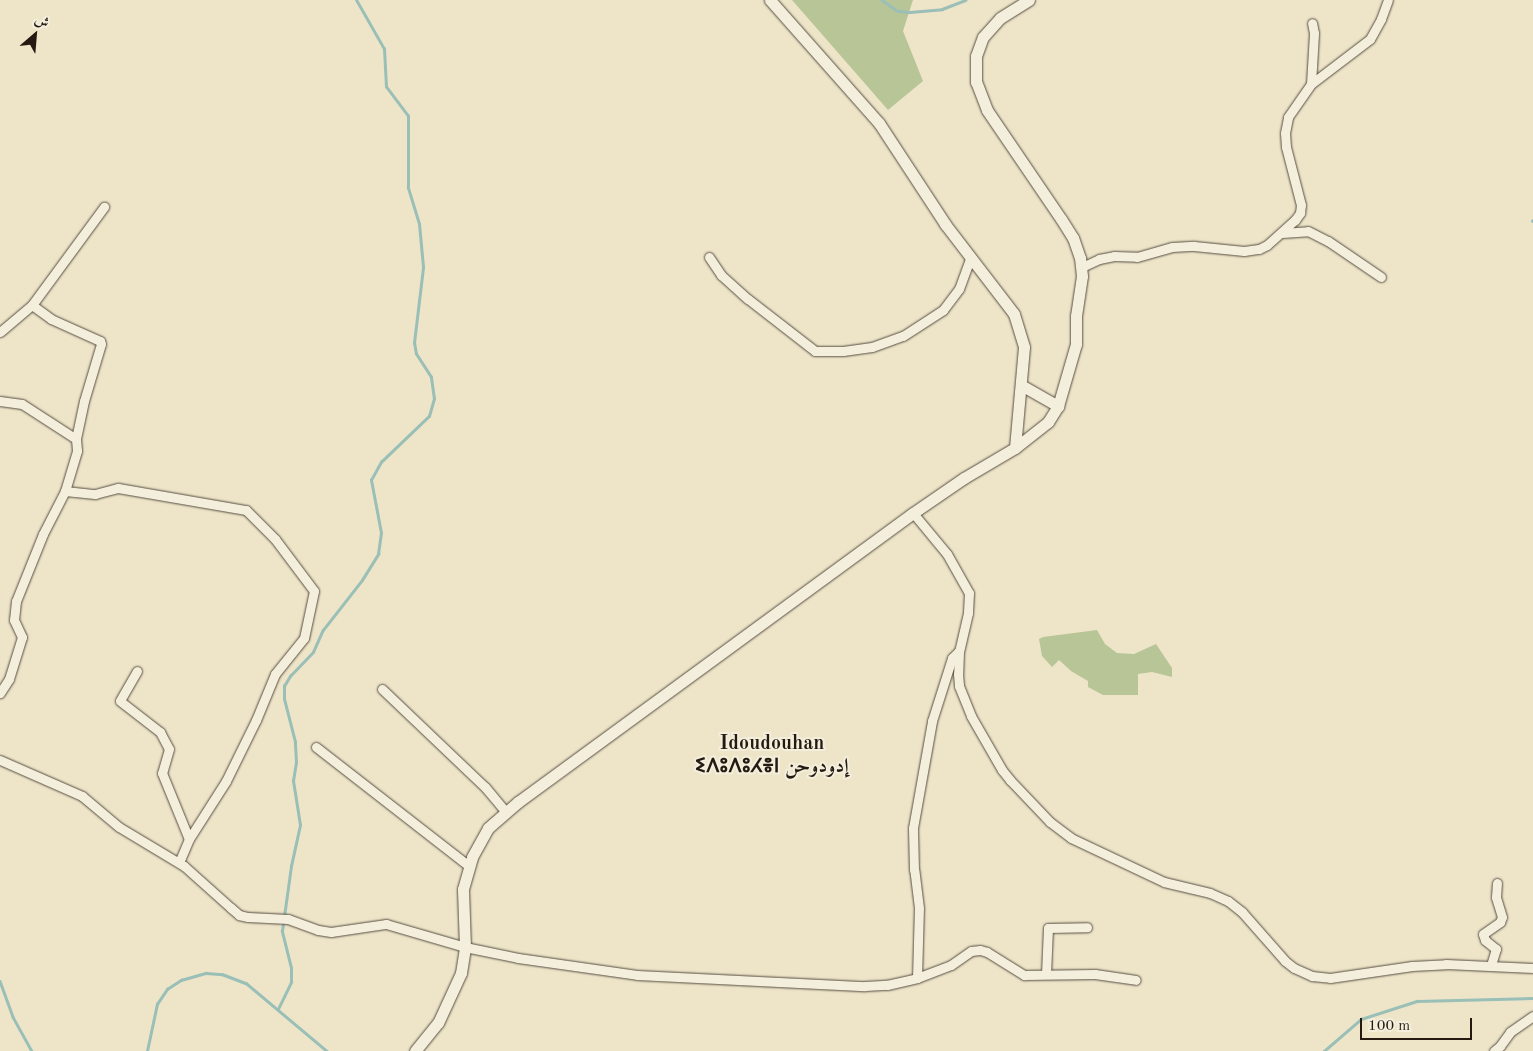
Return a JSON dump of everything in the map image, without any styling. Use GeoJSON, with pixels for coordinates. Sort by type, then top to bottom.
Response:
{"type":"FeatureCollection","features":[{"type":"Feature","properties":{"kind":"street"},"geometry":{"type":"LineString","coordinates":[[770,0],[879,123],[945,224],[970,259],[1007,304],[1018,323],[1024,347],[1015,448]]}},
{"type":"Feature","properties":{"kind":"street"},"geometry":{"type":"LineString","coordinates":[[415,1051],[438,1023],[461,974],[465,947],[463,889],[469,866],[488,828],[506,812],[913,513],[964,478],[1015,448],[1048,422],[1058,406],[1076,344],[1076,316],[1082,287],[1082,267],[1076,247],[1067,228],[986,110],[977,87],[976,56],[983,37],[1000,18],[1029,0]]}},
{"type":"Feature","properties":{"kind":"street"},"geometry":{"type":"LineString","coordinates":[[1082,267],[1099,259],[1114,256],[1137,257],[1172,247],[1194,246],[1244,251],[1259,249],[1281,233],[1295,220],[1300,213],[1301,205],[1286,147],[1288,116],[1311,84],[1370,39],[1381,19],[1388,0]]}},
{"type":"Feature","properties":{"kind":"street"},"geometry":{"type":"LineString","coordinates":[[1311,84],[1314,33],[1312,23]]}},
{"type":"Feature","properties":{"kind":"street"},"geometry":{"type":"LineString","coordinates":[[0,332],[32,305],[104,207]]}},
{"type":"Feature","properties":{"kind":"street"},"geometry":{"type":"LineString","coordinates":[[1281,233],[1308,232],[1328,242],[1381,277]]}},
{"type":"Feature","properties":{"kind":"street"},"geometry":{"type":"LineString","coordinates":[[709,257],[721,275],[748,299],[815,351],[842,351],[872,347],[903,336],[943,310],[959,289],[970,259]]}},
{"type":"Feature","properties":{"kind":"street"},"geometry":{"type":"LineString","coordinates":[[0,693],[9,679],[22,637],[14,620],[16,601],[43,534],[65,491],[77,451],[76,439],[84,401],[101,344],[100,341],[51,319],[32,305]]}},
{"type":"Feature","properties":{"kind":"street"},"geometry":{"type":"LineString","coordinates":[[1021,385],[1058,406]]}},
{"type":"Feature","properties":{"kind":"street"},"geometry":{"type":"LineString","coordinates":[[0,402],[22,404],[76,439]]}},
{"type":"Feature","properties":{"kind":"street"},"geometry":{"type":"LineString","coordinates":[[65,491],[95,494],[118,488],[246,510],[275,538],[314,591],[304,638],[275,674],[256,720],[226,781],[189,839],[179,862]]}},
{"type":"Feature","properties":{"kind":"street"},"geometry":{"type":"LineString","coordinates":[[913,513],[947,554],[969,593],[968,613],[960,651],[958,674],[962,695],[971,716],[1002,770],[1050,822],[1076,841],[1164,882],[1210,893],[1228,901],[1242,912],[1285,961],[1294,968],[1312,976],[1330,978],[1412,966],[1491,965],[1533,968]]}},
{"type":"Feature","properties":{"kind":"street"},"geometry":{"type":"LineString","coordinates":[[917,978],[919,908],[914,870],[913,828],[932,721],[952,658],[960,651]]}},
{"type":"Feature","properties":{"kind":"street"},"geometry":{"type":"LineString","coordinates":[[137,672],[120,701],[160,732],[169,749],[162,773],[189,839]]}},
{"type":"Feature","properties":{"kind":"street"},"geometry":{"type":"LineString","coordinates":[[382,689],[485,786],[506,812]]}},
{"type":"Feature","properties":{"kind":"street"},"geometry":{"type":"LineString","coordinates":[[316,747],[469,866]]}},
{"type":"Feature","properties":{"kind":"street"},"geometry":{"type":"LineString","coordinates":[[0,760],[82,796],[119,827],[179,862],[239,914],[288,919],[318,930],[331,932],[386,924],[465,947],[518,958],[637,975],[865,986],[887,985],[917,978],[951,965],[971,951],[980,950],[987,952],[1024,975],[1095,974],[1136,980]]}},
{"type":"Feature","properties":{"kind":"street"},"geometry":{"type":"LineString","coordinates":[[1491,965],[1496,949],[1485,940],[1483,934],[1500,922],[1502,917],[1496,897],[1497,883]]}},
{"type":"Feature","properties":{"kind":"street"},"geometry":{"type":"LineString","coordinates":[[1046,974],[1048,928],[1087,927]]}},
{"type":"Feature","properties":{"kind":"street"},"geometry":{"type":"LineString","coordinates":[[1494,1051],[1510,1032],[1533,1016]]}},
{"type":"Feature","properties":{"kind":"green space"},"geometry":{"type":"Polygon","coordinates":[[[792,0],[913,0],[903,31],[923,81],[888,110],[792,0]]]}},
{"type":"Feature","properties":{"kind":"green space"},"geometry":{"type":"Polygon","coordinates":[[[1097,630],[1105,644],[1117,653],[1134,654],[1156,644],[1172,668],[1172,677],[1152,672],[1138,674],[1138,695],[1103,695],[1088,687],[1088,681],[1071,671],[1059,660],[1052,667],[1042,656],[1039,639],[1043,637],[1097,630]]]}},
{"type":"Feature","properties":{"kind":"waterway"},"geometry":{"type":"LineString","coordinates":[[278,1009],[291,982],[291,968],[282,931],[291,866],[300,825],[293,781],[296,763],[295,742],[284,699],[284,686],[290,676],[313,652],[323,630],[362,580],[378,554],[381,533],[371,480],[381,462],[429,416],[434,399],[431,377],[416,354],[414,343],[423,267],[419,224],[408,188],[408,116],[386,87],[384,49],[356,0]]}},
{"type":"Feature","properties":{"kind":"waterway"},"geometry":{"type":"LineString","coordinates":[[882,0],[898,11],[910,12],[942,9],[965,0]]}},
{"type":"Feature","properties":{"kind":"waterway"},"geometry":{"type":"LineString","coordinates":[[147,1051],[157,1004],[167,989],[181,980],[206,973],[222,974],[246,983],[327,1051]]}},
{"type":"Feature","properties":{"kind":"waterway"},"geometry":{"type":"LineString","coordinates":[[0,981],[13,1017],[32,1051]]}},
{"type":"Feature","properties":{"kind":"waterway"},"geometry":{"type":"LineString","coordinates":[[1324,1051],[1361,1019],[1417,1001],[1533,998]]}},
{"type":"Feature","properties":{"kind":"district","name":"Idoudouhan ⵉⴷⵓⴷⵓⵃⴻⵏ إدودوحن"},"geometry":{"type":"Point","coordinates":[772,756]}}]}
